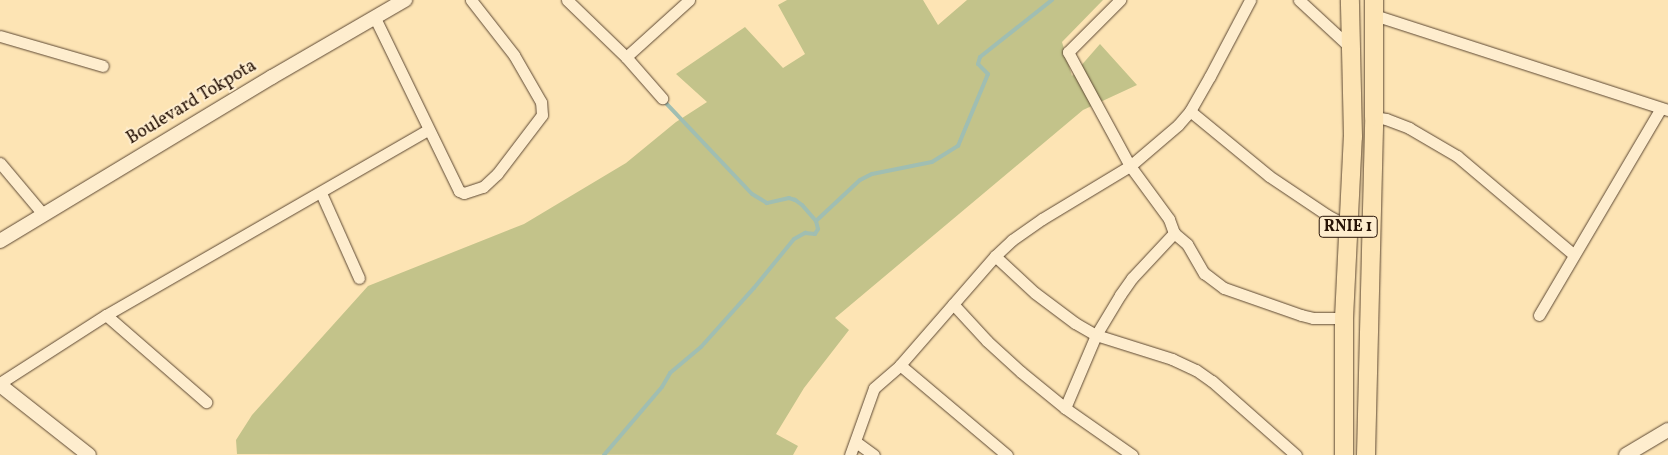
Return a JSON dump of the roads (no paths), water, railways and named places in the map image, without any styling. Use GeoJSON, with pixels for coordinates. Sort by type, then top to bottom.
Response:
{"type":"FeatureCollection","features":[{"type":"Feature","properties":{"kind":"highway","name":"RNIE 1"},"geometry":{"type":"LineString","coordinates":[[1344,455],[1344,318],[1353,137],[1350,0]]}},
{"type":"Feature","properties":{"kind":"highway","name":"RNIE 1"},"geometry":{"type":"LineString","coordinates":[[1366,455],[1374,117],[1374,7]]}},
{"type":"Feature","properties":{"kind":"street","name":"Boulevard Tokpota"},"geometry":{"type":"LineString","coordinates":[[0,241],[272,76],[405,0]]}},
{"type":"Feature","properties":{"kind":"street"},"geometry":{"type":"LineString","coordinates":[[375,18],[458,191],[464,193],[483,186],[497,174],[542,115],[541,102],[514,55],[471,0]]}},
{"type":"Feature","properties":{"kind":"street"},"geometry":{"type":"LineString","coordinates":[[567,0],[626,57],[662,98]]}},
{"type":"Feature","properties":{"kind":"street"},"geometry":{"type":"LineString","coordinates":[[626,57],[689,0]]}},
{"type":"Feature","properties":{"kind":"street"},"geometry":{"type":"LineString","coordinates":[[1120,0],[1068,52],[1130,166],[1169,219],[1174,233],[1188,244],[1204,273],[1224,288],[1301,315],[1313,318],[1344,318]]}},
{"type":"Feature","properties":{"kind":"street"},"geometry":{"type":"LineString","coordinates":[[850,455],[856,442],[867,403],[874,388],[900,365],[995,256],[1012,240],[1042,219],[1130,166],[1178,125],[1190,111],[1250,0]]}},
{"type":"Feature","properties":{"kind":"street"},"geometry":{"type":"LineString","coordinates":[[1299,0],[1352,48]]}},
{"type":"Feature","properties":{"kind":"street"},"geometry":{"type":"LineString","coordinates":[[1374,7],[1664,109],[1539,315]]}},
{"type":"Feature","properties":{"kind":"street"},"geometry":{"type":"LineString","coordinates":[[0,36],[102,66]]}},
{"type":"Feature","properties":{"kind":"street"},"geometry":{"type":"LineString","coordinates":[[1190,111],[1270,176],[1327,215],[1348,226]]}},
{"type":"Feature","properties":{"kind":"street"},"geometry":{"type":"LineString","coordinates":[[1374,117],[1386,119],[1409,128],[1457,156],[1574,256]]}},
{"type":"Feature","properties":{"kind":"street"},"geometry":{"type":"LineString","coordinates":[[84,453],[0,384],[106,315],[428,130]]}},
{"type":"Feature","properties":{"kind":"street"},"geometry":{"type":"LineString","coordinates":[[0,164],[43,214]]}},
{"type":"Feature","properties":{"kind":"street"},"geometry":{"type":"LineString","coordinates":[[321,193],[359,278]]}},
{"type":"Feature","properties":{"kind":"street"},"geometry":{"type":"LineString","coordinates":[[1065,408],[1096,335],[1132,278],[1174,233]]}},
{"type":"Feature","properties":{"kind":"street"},"geometry":{"type":"LineString","coordinates":[[995,256],[1035,293],[1075,323],[1096,335],[1172,359],[1212,380],[1296,455]]}},
{"type":"Feature","properties":{"kind":"street"},"geometry":{"type":"LineString","coordinates":[[953,304],[987,341],[1065,408],[1132,455]]}},
{"type":"Feature","properties":{"kind":"street"},"geometry":{"type":"LineString","coordinates":[[106,315],[206,402]]}},
{"type":"Feature","properties":{"kind":"street"},"geometry":{"type":"LineString","coordinates":[[900,365],[1006,455]]}},
{"type":"Feature","properties":{"kind":"street"},"geometry":{"type":"LineString","coordinates":[[1626,455],[1668,430]]}},
{"type":"Feature","properties":{"kind":"street"},"geometry":{"type":"LineString","coordinates":[[856,442],[874,455]]}},
{"type":"Feature","properties":{"kind":"waterway"},"geometry":{"type":"LineString","coordinates":[[816,221],[860,180],[872,174],[932,162],[958,146],[988,74],[978,64],[980,57],[1052,0]]}},
{"type":"Feature","properties":{"kind":"waterway"},"geometry":{"type":"LineString","coordinates":[[604,455],[662,387],[670,373],[701,347],[754,288],[794,239],[805,233],[815,234],[818,229],[816,221],[795,200],[789,198],[767,203],[752,194],[663,100]]}}]}
